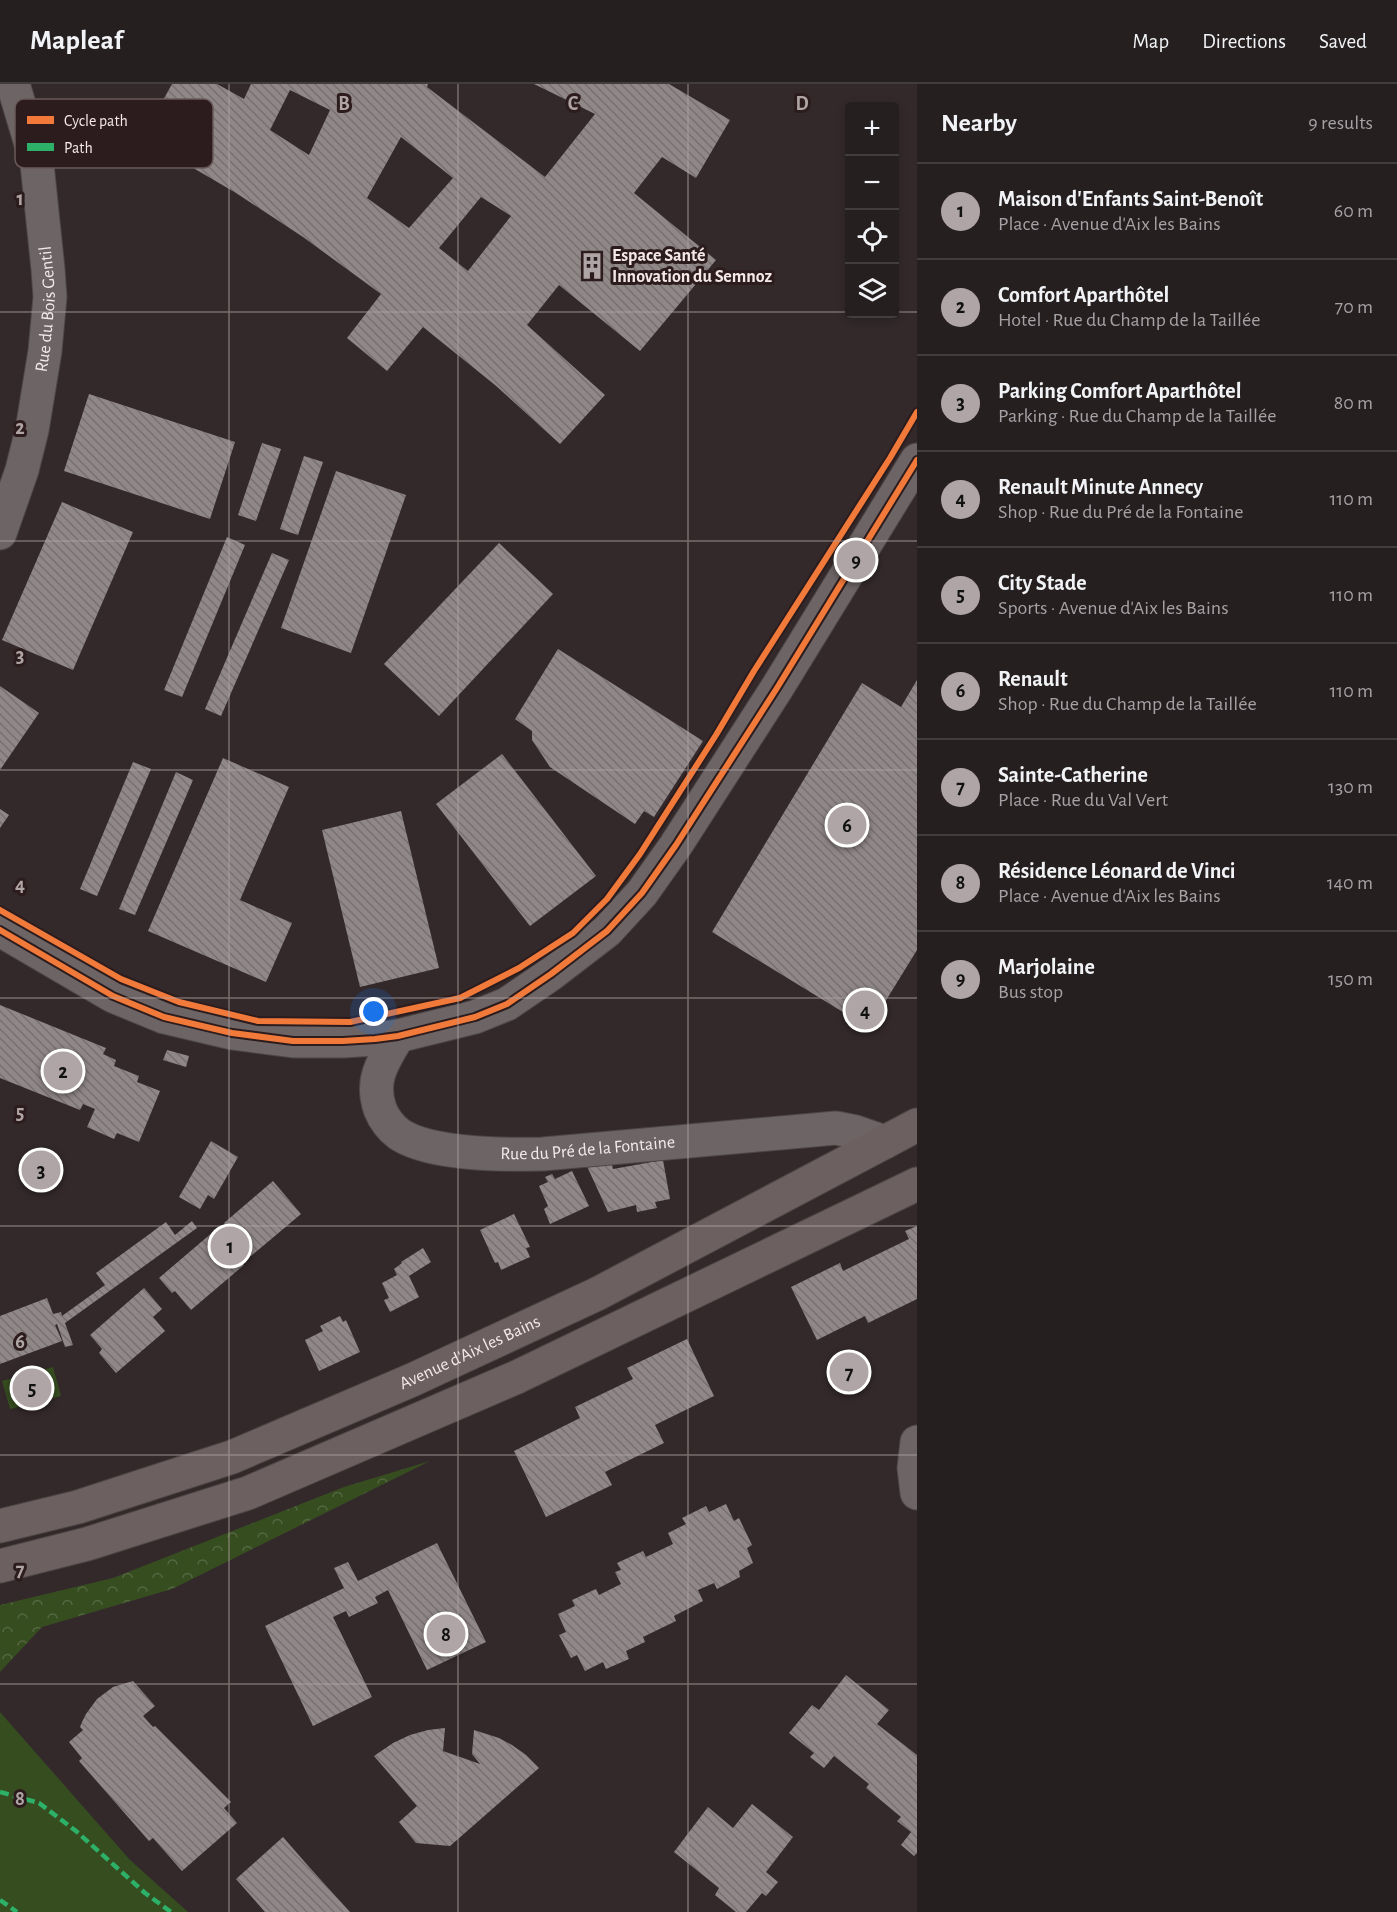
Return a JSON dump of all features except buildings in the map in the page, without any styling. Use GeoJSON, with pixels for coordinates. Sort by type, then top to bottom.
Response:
{"type":"FeatureCollection","features":[{"type":"Feature","properties":{"kind":"main road","name":"Avenue d'Aix les Bains"},"geometry":{"type":"LineString","coordinates":[[0,1526],[78,1508],[232,1457],[401,1384],[597,1294],[917,1125]]}},
{"type":"Feature","properties":{"kind":"main road"},"geometry":{"type":"LineString","coordinates":[[0,1566],[87,1544],[248,1493],[517,1377],[917,1184]]}},
{"type":"Feature","properties":{"kind":"street","name":"Rue du Bois Gentil"},"geometry":{"type":"LineString","coordinates":[[13,84],[18,99]]}},
{"type":"Feature","properties":{"kind":"street","name":"Rue du Bois Gentil"},"geometry":{"type":"LineString","coordinates":[[0,532],[22,470],[32,430],[45,351],[50,297],[37,168]]}},
{"type":"Feature","properties":{"kind":"street"},"geometry":{"type":"LineString","coordinates":[[0,930],[114,996],[164,1017],[232,1032],[293,1041],[343,1041],[398,1036],[475,1017],[507,1004],[607,931],[642,893],[676,845],[777,688],[917,460]]}},
{"type":"Feature","properties":{"kind":"street","name":"Rue du Pré de la Fontaine"},"geometry":{"type":"LineString","coordinates":[[398,1036],[383,1061],[378,1075],[376,1089],[382,1115],[401,1135],[442,1149],[508,1155],[543,1154],[836,1128],[885,1142]]}},
{"type":"Feature","properties":{"kind":"street"},"geometry":{"type":"LineString","coordinates":[[917,1442],[914,1468],[917,1492]]}},
{"type":"Feature","properties":{"kind":"green space"},"geometry":{"type":"Polygon","coordinates":[[[53,1367],[61,1396],[10,1409],[2,1381],[53,1367]]]}},
{"type":"Feature","properties":{"kind":"green space"},"geometry":{"type":"Polygon","coordinates":[[[430,1461],[172,1589],[42,1627],[0,1672],[0,1605],[113,1578],[344,1487],[430,1461]]]}},
{"type":"Feature","properties":{"kind":"green space"},"geometry":{"type":"Polygon","coordinates":[[[0,1712],[130,1860],[188,1912],[0,1912],[0,1712]]]}},
{"type":"Feature","properties":{"kind":"marked path"},"geometry":{"type":"LineString","coordinates":[[0,1792],[39,1803],[76,1831],[145,1893],[171,1912]]}},
{"type":"Feature","properties":{"kind":"marked path"},"geometry":{"type":"LineString","coordinates":[[0,1900],[17,1912]]}},
{"type":"Feature","properties":{"kind":"cycle path"},"geometry":{"type":"LineString","coordinates":[[0,910],[121,979],[179,1002],[258,1021],[350,1022],[460,998],[519,968],[573,933],[607,899],[640,854],[917,412]]}},
{"type":"Feature","properties":{"kind":"cycle path"},"geometry":{"type":"LineString","coordinates":[[0,930],[113,996],[164,1017],[232,1033],[293,1041],[375,1039],[398,1036],[475,1017],[507,1004],[607,931],[642,893],[676,845],[777,688],[917,460]]}},
{"type":"Feature","properties":{"kind":"place","name":"Espace Santé Innovation du Semnoz"},"geometry":{"type":"Point","coordinates":[592,266]}},
{"type":"Feature","properties":{"kind":"place","name":"Marjolaine"},"geometry":{"type":"Point","coordinates":[856,560]}},
{"type":"Feature","properties":{"kind":"place","name":"Renault"},"geometry":{"type":"Point","coordinates":[847,825]}},
{"type":"Feature","properties":{"kind":"place","name":"Renault Minute Annecy"},"geometry":{"type":"Point","coordinates":[865,1010]}},
{"type":"Feature","properties":{"kind":"place","name":"Comfort Aparthôtel"},"geometry":{"type":"Point","coordinates":[63,1071]}},
{"type":"Feature","properties":{"kind":"place","name":"Parking Comfort Aparthôtel"},"geometry":{"type":"Point","coordinates":[41,1170]}},
{"type":"Feature","properties":{"kind":"place","name":"Maison d'Enfants Saint-Benoît"},"geometry":{"type":"Point","coordinates":[230,1246]}},
{"type":"Feature","properties":{"kind":"place","name":"Sainte-Catherine"},"geometry":{"type":"Point","coordinates":[849,1372]}},
{"type":"Feature","properties":{"kind":"place","name":"City Stade"},"geometry":{"type":"Point","coordinates":[32,1388]}},
{"type":"Feature","properties":{"kind":"place","name":"Résidence Léonard de Vinci"},"geometry":{"type":"Point","coordinates":[446,1634]}}]}
